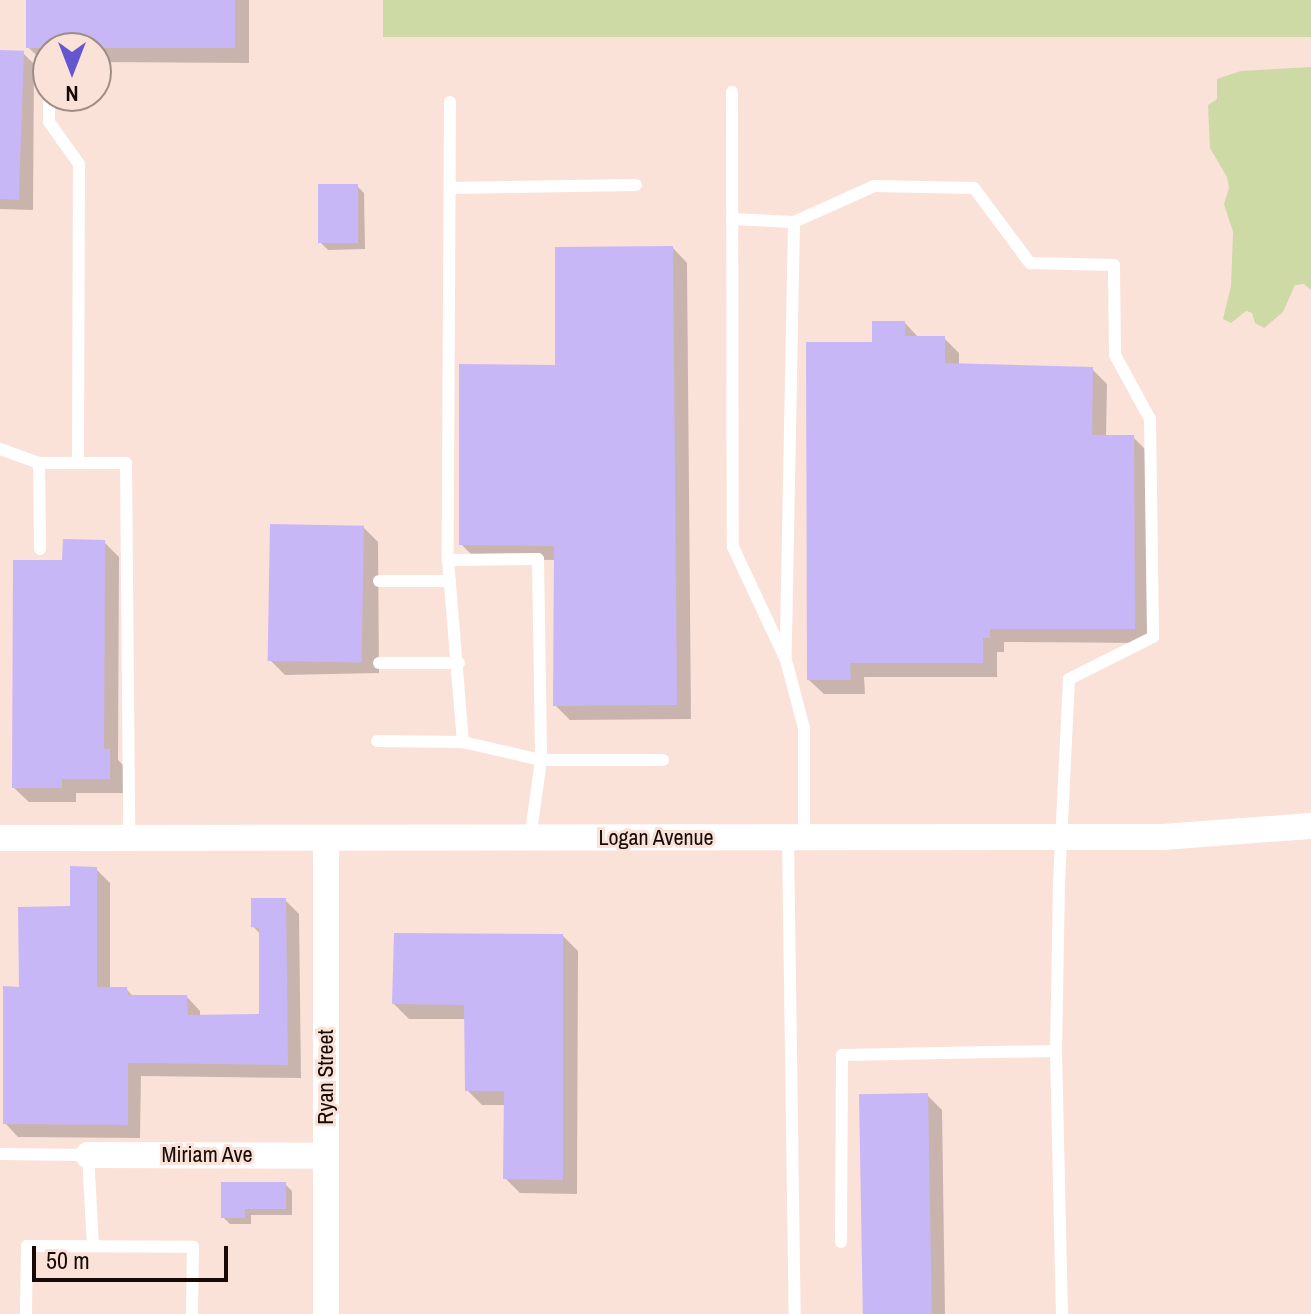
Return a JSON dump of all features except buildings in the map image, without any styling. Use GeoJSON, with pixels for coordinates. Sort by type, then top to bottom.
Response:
{"type":"FeatureCollection","features":[{"type":"Feature","properties":{"kind":"street","name":"Logan Avenue"},"geometry":{"type":"LineString","coordinates":[[0,838],[1163,837],[1311,826]]}},
{"type":"Feature","properties":{"kind":"street","name":"Ryan Street"},"geometry":{"type":"LineString","coordinates":[[326,839],[326,1314]]}},
{"type":"Feature","properties":{"kind":"street","name":"Miriam Ave"},"geometry":{"type":"LineString","coordinates":[[88,1155],[326,1156]]}},
{"type":"Feature","properties":{"kind":"lane"},"geometry":{"type":"LineString","coordinates":[[732,92],[733,547],[786,660],[804,728],[796,838],[795,1314]]}},
{"type":"Feature","properties":{"kind":"lane"},"geometry":{"type":"LineString","coordinates":[[450,102],[448,560],[459,663],[463,742]]}},
{"type":"Feature","properties":{"kind":"lane"},"geometry":{"type":"LineString","coordinates":[[49,112],[49,122],[79,164],[78,461]]}},
{"type":"Feature","properties":{"kind":"lane"},"geometry":{"type":"LineString","coordinates":[[450,188],[636,185]]}},
{"type":"Feature","properties":{"kind":"lane"},"geometry":{"type":"LineString","coordinates":[[732,219],[794,222],[874,186],[974,188],[1030,263],[1114,265],[1115,355],[1150,419],[1153,637],[1069,679],[1056,1051],[1062,1314]]}},
{"type":"Feature","properties":{"kind":"lane"},"geometry":{"type":"LineString","coordinates":[[786,660],[794,222]]}},
{"type":"Feature","properties":{"kind":"lane"},"geometry":{"type":"LineString","coordinates":[[0,449],[39,463],[126,463],[129,839]]}},
{"type":"Feature","properties":{"kind":"lane"},"geometry":{"type":"LineString","coordinates":[[39,463],[40,549]]}},
{"type":"Feature","properties":{"kind":"lane"},"geometry":{"type":"LineString","coordinates":[[448,560],[538,559],[541,760],[530,839]]}},
{"type":"Feature","properties":{"kind":"lane"},"geometry":{"type":"LineString","coordinates":[[379,581],[450,581]]}},
{"type":"Feature","properties":{"kind":"lane"},"geometry":{"type":"LineString","coordinates":[[379,663],[459,663]]}},
{"type":"Feature","properties":{"kind":"lane"},"geometry":{"type":"LineString","coordinates":[[377,741],[463,742],[541,760],[663,760]]}},
{"type":"Feature","properties":{"kind":"lane"},"geometry":{"type":"LineString","coordinates":[[841,1242],[842,1055],[1056,1051]]}},
{"type":"Feature","properties":{"kind":"lane"},"geometry":{"type":"LineString","coordinates":[[0,1154],[88,1155],[93,1246]]}},
{"type":"Feature","properties":{"kind":"lane"},"geometry":{"type":"LineString","coordinates":[[26,1314],[27,1246],[193,1247],[192,1314]]}},
{"type":"Feature","properties":{"kind":"green space"},"geometry":{"type":"Polygon","coordinates":[[[383,0],[1311,0],[1311,37],[383,37],[383,0]]]}},
{"type":"Feature","properties":{"kind":"green space"},"geometry":{"type":"Polygon","coordinates":[[[1311,67],[1311,290],[1304,284],[1295,285],[1283,312],[1264,328],[1255,323],[1252,313],[1246,311],[1231,323],[1223,319],[1231,286],[1233,232],[1224,204],[1229,188],[1227,177],[1210,148],[1208,105],[1217,99],[1217,79],[1241,71],[1311,67]]]}}]}
